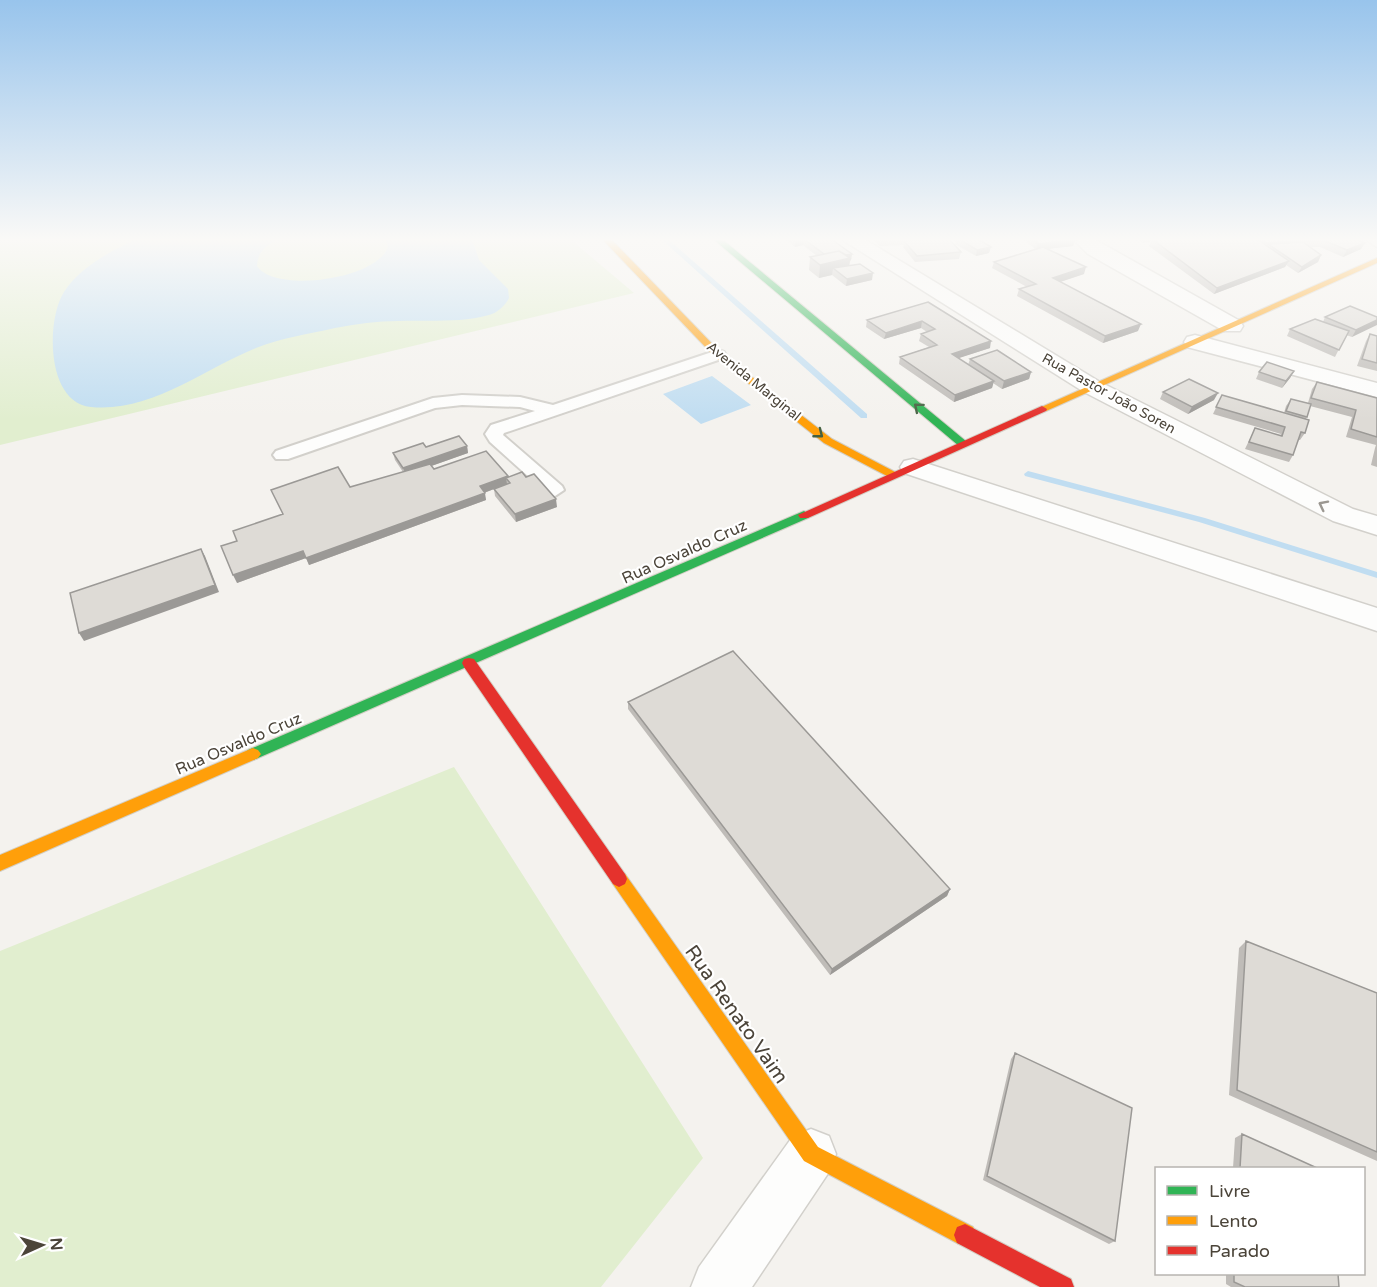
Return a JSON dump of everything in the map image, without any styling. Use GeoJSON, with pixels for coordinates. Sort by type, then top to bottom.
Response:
{"type":"FeatureCollection","features":[{"type":"Feature","properties":{"kind":"main road","name":"Avenida Marginal"},"geometry":{"type":"LineString","coordinates":[[664,299],[718,355],[828,441],[903,471]]}},
{"type":"Feature","properties":{"kind":"main road"},"geometry":{"type":"LineString","coordinates":[[789,299],[963,444]]}},
{"type":"Feature","properties":{"kind":"main road","name":"Rua Osvaldo Cruz"},"geometry":{"type":"LineString","coordinates":[[0,863],[469,663],[1291,299]]}},
{"type":"Feature","properties":{"kind":"main road","name":"Rua Renato Vaim"},"geometry":{"type":"LineString","coordinates":[[469,663],[811,1154],[1063,1287]]}},
{"type":"Feature","properties":{"kind":"street","name":"Rua Pastor João Soren"},"geometry":{"type":"LineString","coordinates":[[948,299],[1092,387],[1343,515],[1377,526]]}},
{"type":"Feature","properties":{"kind":"street"},"geometry":{"type":"LineString","coordinates":[[1183,299],[1232,326]]}},
{"type":"Feature","properties":{"kind":"street"},"geometry":{"type":"LineString","coordinates":[[1195,342],[1377,390]]}},
{"type":"Feature","properties":{"kind":"street"},"geometry":{"type":"LineString","coordinates":[[903,471],[1377,620]]}},
{"type":"Feature","properties":{"kind":"street"},"geometry":{"type":"LineString","coordinates":[[719,1287],[811,1154]]}},
{"type":"Feature","properties":{"kind":"lane"},"geometry":{"type":"LineString","coordinates":[[555,490],[494,434],[504,425],[718,355]]}},
{"type":"Feature","properties":{"kind":"lane"},"geometry":{"type":"LineString","coordinates":[[282,455],[434,404],[462,400],[520,402],[552,409]]}},
{"type":"Feature","properties":{"kind":"green space"},"geometry":{"type":"Polygon","coordinates":[[[0,299],[609,299],[0,445],[0,299]]]}},
{"type":"Feature","properties":{"kind":"green space"},"geometry":{"type":"Polygon","coordinates":[[[454,767],[703,1158],[601,1287],[0,1287],[0,951],[454,767]]]}},
{"type":"Feature","properties":{"kind":"water"},"geometry":{"type":"Polygon","coordinates":[[[61,299],[508,299],[498,311],[478,318],[366,323],[285,339],[256,348],[155,397],[113,407],[91,407],[76,402],[65,391],[58,376],[54,358],[54,321],[61,299]]]}},
{"type":"Feature","properties":{"kind":"water"},"geometry":{"type":"Polygon","coordinates":[[[712,376],[751,405],[701,424],[663,394],[712,376]]]}},
{"type":"Feature","properties":{"kind":"building"},"geometry":{"type":"Polygon","coordinates":[[[1037,299],[1093,299],[1141,324],[1105,336],[1037,299]]]}},
{"type":"Feature","properties":{"kind":"building"},"geometry":{"type":"Polygon","coordinates":[[[928,302],[991,341],[952,354],[994,381],[955,395],[900,357],[937,345],[921,334],[935,329],[922,321],[886,333],[867,320],[928,302]]]}},
{"type":"Feature","properties":{"kind":"building"},"geometry":{"type":"Polygon","coordinates":[[[1350,306],[1377,317],[1377,320],[1356,330],[1325,317],[1350,306]]]}},
{"type":"Feature","properties":{"kind":"building"},"geometry":{"type":"Polygon","coordinates":[[[1315,319],[1349,331],[1339,350],[1290,329],[1315,319]]]}},
{"type":"Feature","properties":{"kind":"building"},"geometry":{"type":"Polygon","coordinates":[[[1370,334],[1377,336],[1377,363],[1362,359],[1370,334]]]}},
{"type":"Feature","properties":{"kind":"building"},"geometry":{"type":"Polygon","coordinates":[[[997,350],[1031,372],[1004,381],[970,359],[997,350]]]}},
{"type":"Feature","properties":{"kind":"building"},"geometry":{"type":"Polygon","coordinates":[[[1267,362],[1294,371],[1286,381],[1259,372],[1267,362]]]}},
{"type":"Feature","properties":{"kind":"building"},"geometry":{"type":"Polygon","coordinates":[[[1189,379],[1218,393],[1192,407],[1163,392],[1189,379]]]}},
{"type":"Feature","properties":{"kind":"building"},"geometry":{"type":"Polygon","coordinates":[[[1317,382],[1377,398],[1377,437],[1351,429],[1356,410],[1311,398],[1317,382]]]}},
{"type":"Feature","properties":{"kind":"building"},"geometry":{"type":"Polygon","coordinates":[[[1222,395],[1309,420],[1305,433],[1301,432],[1293,455],[1249,442],[1255,428],[1282,436],[1285,427],[1216,407],[1222,395]]]}},
{"type":"Feature","properties":{"kind":"building"},"geometry":{"type":"Polygon","coordinates":[[[1291,399],[1311,404],[1307,417],[1286,411],[1291,399]]]}},
{"type":"Feature","properties":{"kind":"building"},"geometry":{"type":"Polygon","coordinates":[[[459,436],[467,446],[403,468],[393,453],[423,443],[426,447],[459,436]]]}},
{"type":"Feature","properties":{"kind":"building"},"geometry":{"type":"Polygon","coordinates":[[[486,451],[508,476],[480,486],[485,493],[306,558],[303,551],[233,575],[221,546],[237,541],[233,531],[283,514],[271,490],[338,467],[350,487],[430,464],[434,469],[486,451]]]}},
{"type":"Feature","properties":{"kind":"building"},"geometry":{"type":"Polygon","coordinates":[[[522,472],[526,477],[534,474],[556,499],[515,514],[494,489],[510,483],[506,478],[522,472]]]}},
{"type":"Feature","properties":{"kind":"building"},"geometry":{"type":"Polygon","coordinates":[[[201,549],[215,585],[79,633],[70,593],[201,549]]]}},
{"type":"Feature","properties":{"kind":"building"},"geometry":{"type":"Polygon","coordinates":[[[733,651],[950,889],[832,969],[628,702],[733,651]]]}},
{"type":"Feature","properties":{"kind":"building"},"geometry":{"type":"Polygon","coordinates":[[[1246,941],[1377,993],[1377,1152],[1237,1090],[1246,941]]]}},
{"type":"Feature","properties":{"kind":"building"},"geometry":{"type":"Polygon","coordinates":[[[1015,1053],[1132,1108],[1115,1241],[987,1176],[1015,1053]]]}},
{"type":"Feature","properties":{"kind":"building"},"geometry":{"type":"Polygon","coordinates":[[[1242,1134],[1315,1167],[1240,1167],[1242,1134]]]}},
{"type":"Feature","properties":{"kind":"building"},"geometry":{"type":"Polygon","coordinates":[[[1234,1275],[1338,1275],[1339,1287],[1245,1287],[1234,1282],[1234,1275]]]}},
{"type":"Feature","properties":{"kind":"waterway"},"geometry":{"type":"LineString","coordinates":[[732,299],[864,416]]}},
{"type":"Feature","properties":{"kind":"waterway"},"geometry":{"type":"LineString","coordinates":[[1028,474],[1202,520],[1377,575]]}},
{"type":"Feature","properties":{"kind":"traffic: fast"},"geometry":{"type":"LineString","coordinates":[[789,299],[963,444]]}},
{"type":"Feature","properties":{"kind":"traffic: fast"},"geometry":{"type":"LineString","coordinates":[[253,754],[804,515]]}},
{"type":"Feature","properties":{"kind":"traffic: slow"},"geometry":{"type":"LineString","coordinates":[[664,299],[718,355],[828,441],[893,475]]}},
{"type":"Feature","properties":{"kind":"traffic: slow"},"geometry":{"type":"LineString","coordinates":[[1042,409],[1289,299]]}},
{"type":"Feature","properties":{"kind":"traffic: slow"},"geometry":{"type":"LineString","coordinates":[[0,863],[253,754]]}},
{"type":"Feature","properties":{"kind":"traffic: slow"},"geometry":{"type":"LineString","coordinates":[[619,879],[811,1154],[965,1235]]}},
{"type":"Feature","properties":{"kind":"traffic: jam"},"geometry":{"type":"LineString","coordinates":[[804,515],[1042,409]]}},
{"type":"Feature","properties":{"kind":"traffic: jam"},"geometry":{"type":"LineString","coordinates":[[469,663],[619,879]]}},
{"type":"Feature","properties":{"kind":"traffic: jam"},"geometry":{"type":"LineString","coordinates":[[965,1235],[1063,1287]]}}]}
